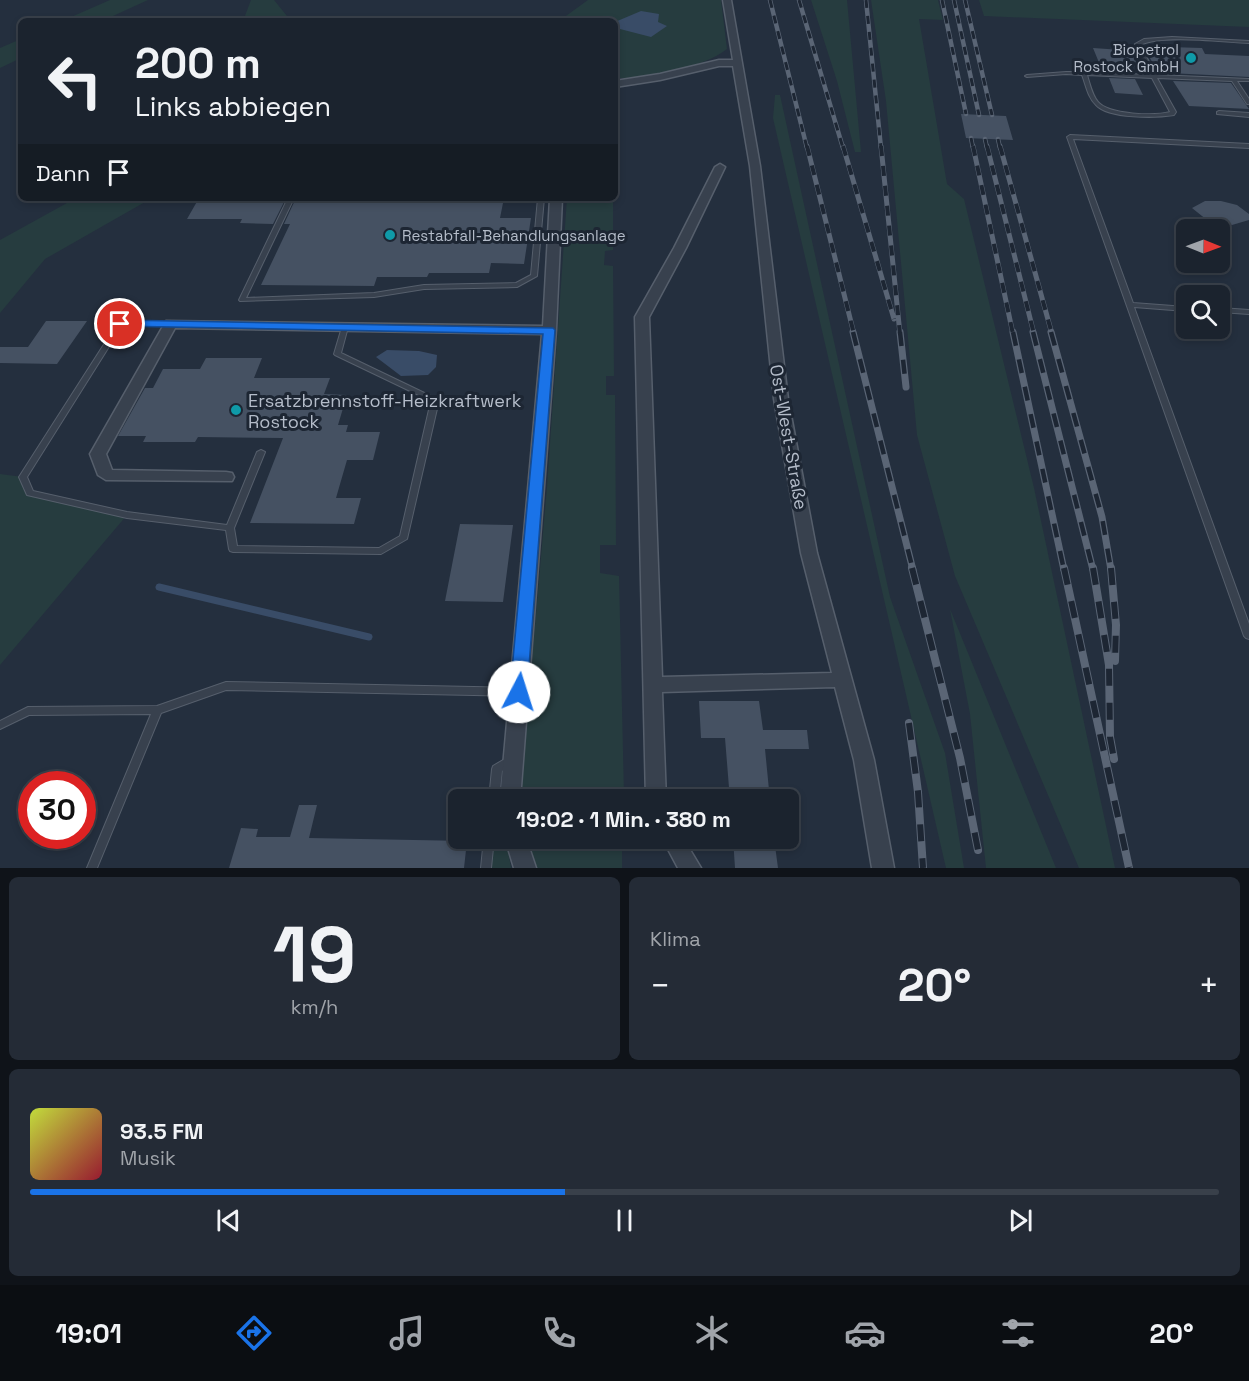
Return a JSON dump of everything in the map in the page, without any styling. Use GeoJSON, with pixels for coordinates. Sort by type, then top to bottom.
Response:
{"type":"FeatureCollection","features":[{"type":"Feature","properties":{"kind":"street","name":"Ost-West-Straße"},"geometry":{"type":"LineString","coordinates":[[727,0],[754,166],[781,399],[816,582],[864,760],[883,868]]}},
{"type":"Feature","properties":{"kind":"street"},"geometry":{"type":"LineString","coordinates":[[618,84],[660,77],[719,63],[738,63]]}},
{"type":"Feature","properties":{"kind":"street"},"geometry":{"type":"LineString","coordinates":[[656,789],[642,317],[680,248],[720,167]]}},
{"type":"Feature","properties":{"kind":"street"},"geometry":{"type":"LineString","coordinates":[[511,789],[549,330],[556,201]]}},
{"type":"Feature","properties":{"kind":"street"},"geometry":{"type":"LineString","coordinates":[[226,477],[106,475],[98,454],[171,324],[549,330]]}},
{"type":"Feature","properties":{"kind":"street"},"geometry":{"type":"LineString","coordinates":[[651,685],[843,680]]}},
{"type":"Feature","properties":{"kind":"street"},"geometry":{"type":"LineString","coordinates":[[519,849],[525,868]]}},
{"type":"Feature","properties":{"kind":"street"},"geometry":{"type":"LineString","coordinates":[[677,849],[690,868]]}},
{"type":"Feature","properties":{"kind":"lane"},"geometry":{"type":"LineString","coordinates":[[1084,73],[1097,104],[1104,108],[1127,114],[1172,114],[1137,44],[1140,41],[1158,38],[1249,42]]}},
{"type":"Feature","properties":{"kind":"lane"},"geometry":{"type":"LineString","coordinates":[[1027,76],[1084,73],[1249,80]]}},
{"type":"Feature","properties":{"kind":"lane"},"geometry":{"type":"LineString","coordinates":[[1234,80],[1249,103]]}},
{"type":"Feature","properties":{"kind":"lane"},"geometry":{"type":"LineString","coordinates":[[1219,113],[1249,115]]}},
{"type":"Feature","properties":{"kind":"lane"},"geometry":{"type":"LineString","coordinates":[[1249,146],[1070,137],[1249,636]]}},
{"type":"Feature","properties":{"kind":"lane"},"geometry":{"type":"LineString","coordinates":[[290,201],[242,300],[374,295],[424,287],[517,285],[534,276],[541,201]]}},
{"type":"Feature","properties":{"kind":"lane"},"geometry":{"type":"LineString","coordinates":[[1130,305],[1176,308]]}},
{"type":"Feature","properties":{"kind":"lane"},"geometry":{"type":"LineString","coordinates":[[1230,311],[1249,312]]}},
{"type":"Feature","properties":{"kind":"lane"},"geometry":{"type":"LineString","coordinates":[[171,324],[120,324],[23,477],[30,493],[127,515],[230,528]]}},
{"type":"Feature","properties":{"kind":"lane"},"geometry":{"type":"LineString","coordinates":[[261,452],[230,528],[233,549],[381,550],[404,537],[435,400],[337,354],[345,327]]}},
{"type":"Feature","properties":{"kind":"lane"},"geometry":{"type":"LineString","coordinates":[[0,725],[28,711],[157,710],[226,686],[519,692]]}},
{"type":"Feature","properties":{"kind":"lane"},"geometry":{"type":"LineString","coordinates":[[92,868],[157,710]]}},
{"type":"Feature","properties":{"kind":"lane"},"geometry":{"type":"LineString","coordinates":[[495,789],[497,769],[513,758]]}},
{"type":"Feature","properties":{"kind":"lane"},"geometry":{"type":"LineString","coordinates":[[486,868],[488,849]]}},
{"type":"Feature","properties":{"kind":"green space"},"geometry":{"type":"Polygon","coordinates":[[[110,0],[148,0],[109,18],[69,18],[110,0]]]}},
{"type":"Feature","properties":{"kind":"green space"},"geometry":{"type":"Polygon","coordinates":[[[251,0],[274,0],[289,18],[244,18],[251,0]]]}},
{"type":"Feature","properties":{"kind":"green space"},"geometry":{"type":"Polygon","coordinates":[[[588,0],[721,0],[727,49],[704,62],[674,71],[642,77],[618,78],[618,18],[563,18],[588,0]]]}},
{"type":"Feature","properties":{"kind":"green space"},"geometry":{"type":"Polygon","coordinates":[[[811,0],[847,0],[861,152],[855,152],[837,81],[811,0]]]}},
{"type":"Feature","properties":{"kind":"green space"},"geometry":{"type":"Polygon","coordinates":[[[871,0],[938,0],[943,20],[919,19],[947,184],[964,199],[1034,488],[1115,868],[1079,868],[955,576],[917,435],[886,101],[871,0]]]}},
{"type":"Feature","properties":{"kind":"green space"},"geometry":{"type":"Polygon","coordinates":[[[979,0],[1249,0],[1249,27],[984,16],[979,0]]]}},
{"type":"Feature","properties":{"kind":"green space"},"geometry":{"type":"Polygon","coordinates":[[[18,40],[18,59],[0,68],[0,48],[18,40]]]}},
{"type":"Feature","properties":{"kind":"green space"},"geometry":{"type":"Polygon","coordinates":[[[775,95],[780,95],[890,597],[945,753],[964,868],[946,868],[773,118],[775,95]]]}},
{"type":"Feature","properties":{"kind":"green space"},"geometry":{"type":"Polygon","coordinates":[[[71,201],[147,201],[45,259],[0,313],[0,240],[71,201]]]}},
{"type":"Feature","properties":{"kind":"green space"},"geometry":{"type":"Polygon","coordinates":[[[567,201],[613,201],[613,250],[605,251],[604,265],[613,266],[614,376],[606,376],[606,395],[615,395],[616,545],[600,545],[600,573],[619,576],[624,789],[521,789],[547,487],[567,201]]]}},
{"type":"Feature","properties":{"kind":"green space"},"geometry":{"type":"Polygon","coordinates":[[[0,474],[23,477],[30,493],[127,515],[0,665],[0,474]]]}},
{"type":"Feature","properties":{"kind":"green space"},"geometry":{"type":"Polygon","coordinates":[[[950,609],[1056,868],[986,868],[970,714],[950,609]]]}},
{"type":"Feature","properties":{"kind":"green space"},"geometry":{"type":"Polygon","coordinates":[[[493,849],[508,849],[511,868],[490,868],[493,849]]]}},
{"type":"Feature","properties":{"kind":"green space"},"geometry":{"type":"Polygon","coordinates":[[[531,849],[622,849],[622,868],[536,868],[531,849]]]}},
{"type":"Feature","properties":{"kind":"water"},"geometry":{"type":"Polygon","coordinates":[[[641,11],[659,14],[658,22],[667,26],[651,37],[620,29],[618,21],[641,11]]]}},
{"type":"Feature","properties":{"kind":"water"},"geometry":{"type":"Polygon","coordinates":[[[387,350],[419,351],[437,355],[436,367],[428,375],[401,376],[376,357],[387,350]]]}},
{"type":"Feature","properties":{"kind":"building","name":"Biopetrol Rostock GmbH"},"geometry":{"type":"Polygon","coordinates":[[[1169,47],[1202,48],[1205,54],[1249,56],[1249,77],[1169,73],[1166,68],[1155,67],[1146,51],[1172,52],[1169,47]]]}},
{"type":"Feature","properties":{"kind":"building"},"geometry":{"type":"Polygon","coordinates":[[[1093,48],[1136,51],[1144,67],[1129,66],[1131,72],[1105,71],[1093,48]]]}},
{"type":"Feature","properties":{"kind":"building"},"geometry":{"type":"Polygon","coordinates":[[[1109,78],[1135,79],[1143,95],[1115,93],[1109,78]]]}},
{"type":"Feature","properties":{"kind":"building"},"geometry":{"type":"Polygon","coordinates":[[[1173,81],[1231,83],[1249,109],[1189,106],[1173,81]]]}},
{"type":"Feature","properties":{"kind":"building"},"geometry":{"type":"Polygon","coordinates":[[[961,114],[1006,116],[1013,140],[966,138],[961,114]]]}},
{"type":"Feature","properties":{"kind":"building"},"geometry":{"type":"Polygon","coordinates":[[[197,201],[284,201],[273,224],[240,223],[242,219],[187,219],[197,201]]]}},
{"type":"Feature","properties":{"kind":"building","name":"Restabfall-Behandlungsanlage"},"geometry":{"type":"Polygon","coordinates":[[[295,201],[503,201],[500,218],[531,218],[524,264],[491,263],[489,273],[429,273],[427,277],[377,277],[374,286],[261,285],[290,224],[284,224],[295,201]]]}},
{"type":"Feature","properties":{"kind":"building"},"geometry":{"type":"Polygon","coordinates":[[[1205,201],[1221,201],[1237,205],[1249,214],[1249,220],[1230,225],[1230,219],[1206,219],[1192,208],[1205,201]]]}},
{"type":"Feature","properties":{"kind":"building"},"geometry":{"type":"Polygon","coordinates":[[[46,321],[87,321],[57,364],[0,363],[0,347],[28,347],[46,321]]]}},
{"type":"Feature","properties":{"kind":"building","name":"Ersatzbrennstoff-Heizkraftwerk Rostock"},"geometry":{"type":"Polygon","coordinates":[[[206,358],[262,358],[254,378],[330,378],[324,394],[347,395],[338,425],[348,425],[346,432],[380,432],[373,460],[347,460],[336,498],[361,498],[354,524],[250,523],[283,438],[198,437],[195,442],[143,442],[146,436],[118,436],[145,388],[153,388],[163,369],[200,369],[206,358]]]}},
{"type":"Feature","properties":{"kind":"building"},"geometry":{"type":"Polygon","coordinates":[[[460,524],[513,525],[503,602],[445,601],[460,524]]]}},
{"type":"Feature","properties":{"kind":"building"},"geometry":{"type":"Polygon","coordinates":[[[699,701],[759,701],[763,730],[807,730],[809,749],[765,749],[769,789],[729,789],[725,738],[701,738],[699,701]]]}},
{"type":"Feature","properties":{"kind":"building"},"geometry":{"type":"Polygon","coordinates":[[[299,805],[317,805],[309,838],[448,841],[448,849],[466,849],[464,868],[229,868],[241,828],[258,829],[256,837],[290,837],[299,805]]]}},
{"type":"Feature","properties":{"kind":"building"},"geometry":{"type":"Polygon","coordinates":[[[734,849],[775,849],[778,868],[735,868],[734,849]]]}},
{"type":"Feature","properties":{"kind":"waterway"},"geometry":{"type":"LineString","coordinates":[[159,587],[369,637]]}},
{"type":"Feature","properties":{"kind":"railway"},"geometry":{"type":"LineString","coordinates":[[770,0],[807,148]]}},
{"type":"Feature","properties":{"kind":"railway"},"geometry":{"type":"LineString","coordinates":[[799,0],[843,148]]}},
{"type":"Feature","properties":{"kind":"railway"},"geometry":{"type":"LineString","coordinates":[[866,0],[881,148]]}},
{"type":"Feature","properties":{"kind":"railway"},"geometry":{"type":"LineString","coordinates":[[942,0],[966,114]]}},
{"type":"Feature","properties":{"kind":"railway"},"geometry":{"type":"LineString","coordinates":[[954,0],[979,115]]}},
{"type":"Feature","properties":{"kind":"railway"},"geometry":{"type":"LineString","coordinates":[[965,0],[992,115]]}},
{"type":"Feature","properties":{"kind":"railway"},"geometry":{"type":"LineString","coordinates":[[971,138],[973,148]]}},
{"type":"Feature","properties":{"kind":"railway"},"geometry":{"type":"LineString","coordinates":[[985,139],[987,148]]}},
{"type":"Feature","properties":{"kind":"railway"},"geometry":{"type":"LineString","coordinates":[[998,139],[1000,148]]}},
{"type":"Feature","properties":{"kind":"railway"},"geometry":{"type":"LineString","coordinates":[[807,146],[854,334]]}},
{"type":"Feature","properties":{"kind":"railway"},"geometry":{"type":"LineString","coordinates":[[843,146],[894,319]]}},
{"type":"Feature","properties":{"kind":"railway"},"geometry":{"type":"LineString","coordinates":[[881,146],[900,334]]}},
{"type":"Feature","properties":{"kind":"railway"},"geometry":{"type":"LineString","coordinates":[[973,146],[1013,334]]}},
{"type":"Feature","properties":{"kind":"railway"},"geometry":{"type":"LineString","coordinates":[[987,146],[1034,334]]}},
{"type":"Feature","properties":{"kind":"railway"},"geometry":{"type":"LineString","coordinates":[[1000,146],[1052,334]]}},
{"type":"Feature","properties":{"kind":"railway"},"geometry":{"type":"LineString","coordinates":[[853,332],[913,570]]}},
{"type":"Feature","properties":{"kind":"railway"},"geometry":{"type":"LineString","coordinates":[[900,332],[906,387]]}},
{"type":"Feature","properties":{"kind":"railway"},"geometry":{"type":"LineString","coordinates":[[1013,332],[1064,570]]}},
{"type":"Feature","properties":{"kind":"railway"},"geometry":{"type":"LineString","coordinates":[[1033,332],[1093,570]]}},
{"type":"Feature","properties":{"kind":"railway"},"geometry":{"type":"LineString","coordinates":[[1051,332],[1102,517],[1111,570]]}},
{"type":"Feature","properties":{"kind":"railway"},"geometry":{"type":"LineString","coordinates":[[912,568],[960,758],[978,850]]}},
{"type":"Feature","properties":{"kind":"railway"},"geometry":{"type":"LineString","coordinates":[[1064,568],[1129,868]]}},
{"type":"Feature","properties":{"kind":"railway"},"geometry":{"type":"LineString","coordinates":[[1093,568],[1109,665],[1110,737],[1114,759]]}},
{"type":"Feature","properties":{"kind":"railway"},"geometry":{"type":"LineString","coordinates":[[1111,568],[1116,625],[1115,661]]}},
{"type":"Feature","properties":{"kind":"railway"},"geometry":{"type":"LineString","coordinates":[[909,723],[918,792],[923,868]]}},
{"type":"Feature","properties":{"kind":"place","name":"Biopetrol Rostock GmbH"},"geometry":{"type":"Point","coordinates":[1191,58]}},
{"type":"Feature","properties":{"kind":"place","name":"Restabfall-Behandlungsanlage"},"geometry":{"type":"Point","coordinates":[390,235]}},
{"type":"Feature","properties":{"kind":"place","name":"Ersatzbrennstoff-Heizkraftwerk Rostock"},"geometry":{"type":"Point","coordinates":[236,410]}},
{"type":"Feature","properties":{"kind":"route"},"geometry":{"type":"LineString","coordinates":[[120,324],[549,330],[519,692]]}}]}
